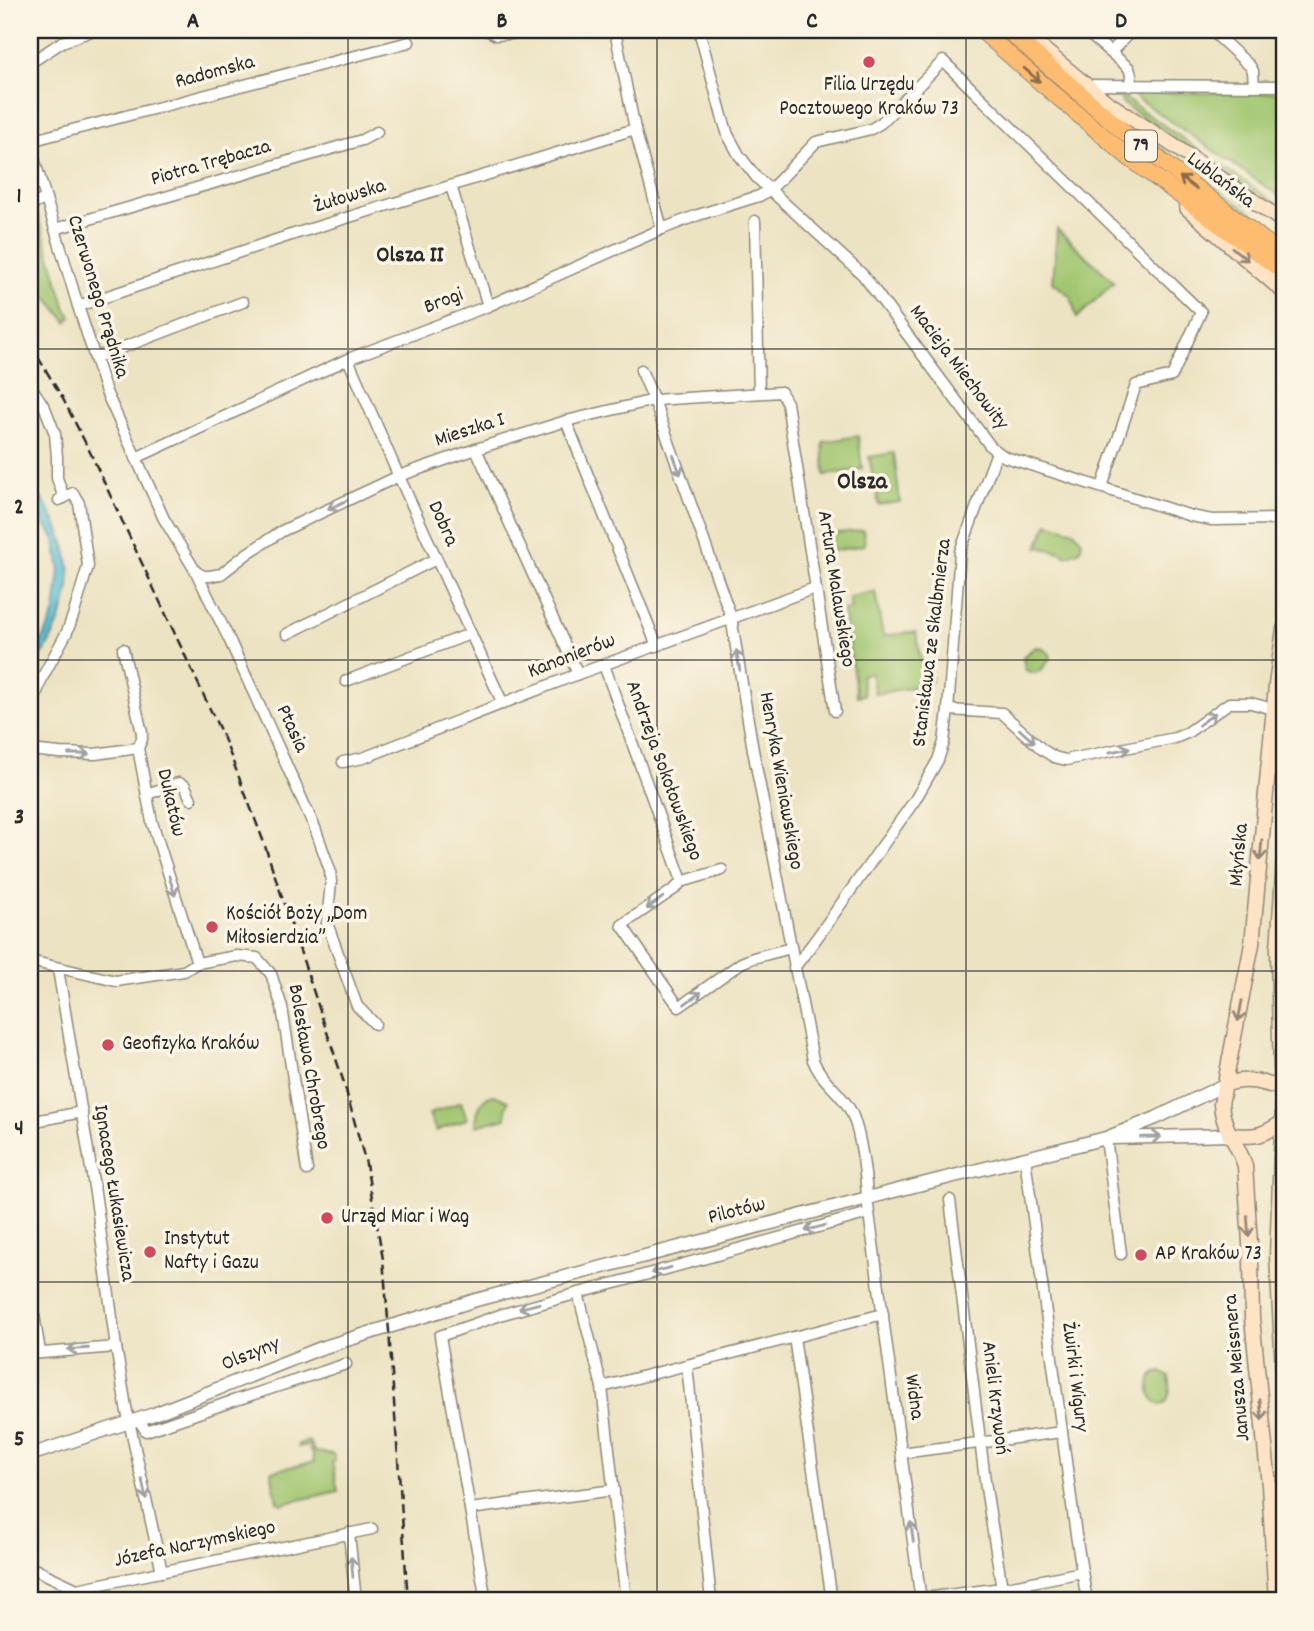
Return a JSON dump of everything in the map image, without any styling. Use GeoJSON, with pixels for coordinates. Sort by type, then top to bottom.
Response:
{"type":"FeatureCollection","features":[{"type":"Feature","properties":{"kind":"main road","name":"Lublańska"},"geometry":{"type":"LineString","coordinates":[[981,30],[1284,292]]}},
{"type":"Feature","properties":{"kind":"main road","name":"Lublańska"},"geometry":{"type":"LineString","coordinates":[[1007,30],[1088,102],[1281,262]]}},
{"type":"Feature","properties":{"kind":"main road","name":"Lublańska"},"geometry":{"type":"LineString","coordinates":[[1020,30],[1085,85],[1284,222]]}},
{"type":"Feature","properties":{"kind":"main road","name":"Lublańska"},"geometry":{"type":"LineString","coordinates":[[1153,176],[1281,262]]}},
{"type":"Feature","properties":{"kind":"main road","name":"Młyńska"},"geometry":{"type":"LineString","coordinates":[[1226,1084],[1252,944],[1279,710],[1284,629]]}},
{"type":"Feature","properties":{"kind":"main road"},"geometry":{"type":"LineString","coordinates":[[1284,861],[1278,948],[1284,1089],[1278,1255],[1284,1388]]}},
{"type":"Feature","properties":{"kind":"main road"},"geometry":{"type":"LineString","coordinates":[[1283,1121],[1267,1133],[1251,1136],[1229,1135],[1221,1104],[1226,1084],[1238,1079],[1253,1080],[1284,1089]]}},
{"type":"Feature","properties":{"kind":"main road","name":"Janusza Meissnera"},"geometry":{"type":"LineString","coordinates":[[1229,1135],[1242,1156],[1246,1178],[1252,1318],[1269,1485],[1276,1601]]}},
{"type":"Feature","properties":{"kind":"street"},"geometry":{"type":"LineString","coordinates":[[30,63],[62,43],[94,30]]}},
{"type":"Feature","properties":{"kind":"street"},"geometry":{"type":"LineString","coordinates":[[487,30],[496,35],[557,30]]}},
{"type":"Feature","properties":{"kind":"street"},"geometry":{"type":"LineString","coordinates":[[616,30],[635,129],[662,229]]}},
{"type":"Feature","properties":{"kind":"street","name":"Macieja Miechowity"},"geometry":{"type":"LineString","coordinates":[[699,30],[728,135],[752,173],[863,275],[991,447],[1018,461],[1201,519],[1282,520]]}},
{"type":"Feature","properties":{"kind":"street"},"geometry":{"type":"LineString","coordinates":[[1084,30],[1129,68],[1131,75],[1114,97],[1129,115]]}},
{"type":"Feature","properties":{"kind":"street"},"geometry":{"type":"LineString","coordinates":[[1111,52],[1132,30]]}},
{"type":"Feature","properties":{"kind":"street"},"geometry":{"type":"LineString","coordinates":[[1212,30],[1250,66],[1254,86]]}},
{"type":"Feature","properties":{"kind":"street","name":"Radomska"},"geometry":{"type":"LineString","coordinates":[[30,143],[409,43]]}},
{"type":"Feature","properties":{"kind":"street"},"geometry":{"type":"LineString","coordinates":[[770,190],[816,142],[871,129],[881,123],[943,61],[1201,312],[1172,376],[1136,385],[1102,487]]}},
{"type":"Feature","properties":{"kind":"street"},"geometry":{"type":"LineString","coordinates":[[1085,85],[1284,86]]}},
{"type":"Feature","properties":{"kind":"street","name":"Żułowska"},"geometry":{"type":"LineString","coordinates":[[78,306],[290,235],[635,129]]}},
{"type":"Feature","properties":{"kind":"street","name":"Piotra Trębacza"},"geometry":{"type":"LineString","coordinates":[[55,229],[362,140],[377,132]]}},
{"type":"Feature","properties":{"kind":"street","name":"Czerwonego Prądnika"},"geometry":{"type":"LineString","coordinates":[[30,143],[95,358],[135,458]]}},
{"type":"Feature","properties":{"kind":"street"},"geometry":{"type":"LineString","coordinates":[[451,187],[488,306]]}},
{"type":"Feature","properties":{"kind":"street","name":"Brogi"},"geometry":{"type":"LineString","coordinates":[[135,458],[348,359],[488,306],[662,229],[770,190]]}},
{"type":"Feature","properties":{"kind":"street"},"geometry":{"type":"LineString","coordinates":[[30,205],[46,200]]}},
{"type":"Feature","properties":{"kind":"street"},"geometry":{"type":"LineString","coordinates":[[755,221],[759,393]]}},
{"type":"Feature","properties":{"kind":"street"},"geometry":{"type":"LineString","coordinates":[[95,358],[243,302]]}},
{"type":"Feature","properties":{"kind":"street","name":"Dobra"},"geometry":{"type":"LineString","coordinates":[[348,359],[503,704]]}},
{"type":"Feature","properties":{"kind":"street","name":"Henryka Wieniawskiego"},"geometry":{"type":"LineString","coordinates":[[641,370],[731,617],[753,750],[813,1060],[849,1107],[866,1176],[867,1198]]}},
{"type":"Feature","properties":{"kind":"street"},"geometry":{"type":"LineString","coordinates":[[30,384],[45,408],[55,434],[57,478],[65,497],[79,503],[88,566],[67,632],[42,678],[30,712]]}},
{"type":"Feature","properties":{"kind":"street","name":"Mieszka I"},"geometry":{"type":"LineString","coordinates":[[196,572],[204,576],[221,574],[247,553],[282,531],[399,476],[566,421],[654,400],[781,392]]}},
{"type":"Feature","properties":{"kind":"street","name":"Artura Malawskiego"},"geometry":{"type":"LineString","coordinates":[[781,392],[787,403],[835,711]]}},
{"type":"Feature","properties":{"kind":"street"},"geometry":{"type":"LineString","coordinates":[[566,421],[657,646]]}},
{"type":"Feature","properties":{"kind":"street"},"geometry":{"type":"LineString","coordinates":[[476,449],[578,674]]}},
{"type":"Feature","properties":{"kind":"street","name":"Stanisława ze Skalbmierza"},"geometry":{"type":"LineString","coordinates":[[794,968],[923,787],[938,760],[948,709],[960,552],[997,452]]}},
{"type":"Feature","properties":{"kind":"street","name":"Ptasia"},"geometry":{"type":"LineString","coordinates":[[135,458],[164,519],[196,572],[230,641],[325,851],[331,882],[327,923],[357,1006],[375,1024]]}},
{"type":"Feature","properties":{"kind":"street"},"geometry":{"type":"LineString","coordinates":[[287,634],[436,559]]}},
{"type":"Feature","properties":{"kind":"street","name":"Kanonierów"},"geometry":{"type":"LineString","coordinates":[[343,762],[363,758],[578,674],[815,588]]}},
{"type":"Feature","properties":{"kind":"street"},"geometry":{"type":"LineString","coordinates":[[345,681],[470,634]]}},
{"type":"Feature","properties":{"kind":"street","name":"Dukatów"},"geometry":{"type":"LineString","coordinates":[[123,649],[142,733],[138,748],[152,822],[197,963]]}},
{"type":"Feature","properties":{"kind":"street","name":"Andrzeja Sokołowskiego"},"geometry":{"type":"LineString","coordinates":[[604,665],[681,873],[681,882],[669,893],[622,925],[680,1007],[741,963],[791,948]]}},
{"type":"Feature","properties":{"kind":"street"},"geometry":{"type":"LineString","coordinates":[[948,709],[1002,713],[1043,750],[1066,760],[1175,738],[1187,733],[1229,703],[1249,702],[1279,710]]}},
{"type":"Feature","properties":{"kind":"street"},"geometry":{"type":"LineString","coordinates":[[30,750],[95,754],[138,748]]}},
{"type":"Feature","properties":{"kind":"street"},"geometry":{"type":"LineString","coordinates":[[147,794],[179,783],[184,786],[191,799]]}},
{"type":"Feature","properties":{"kind":"street"},"geometry":{"type":"LineString","coordinates":[[681,882],[722,870]]}},
{"type":"Feature","properties":{"kind":"street","name":"Bolesława Chrobrego"},"geometry":{"type":"LineString","coordinates":[[30,961],[116,981],[184,971],[197,963],[237,956],[257,958],[271,974],[282,1007],[307,1170]]}},
{"type":"Feature","properties":{"kind":"street","name":"Ignacego Łukasiewicza"},"geometry":{"type":"LineString","coordinates":[[58,968],[96,1199],[116,1347],[134,1421],[162,1572]]}},
{"type":"Feature","properties":{"kind":"street","name":"Pilotów"},"geometry":{"type":"LineString","coordinates":[[380,1329],[476,1300],[1106,1138],[1156,1118],[1226,1084]]}},
{"type":"Feature","properties":{"kind":"street"},"geometry":{"type":"LineString","coordinates":[[30,1122],[82,1112]]}},
{"type":"Feature","properties":{"kind":"street","name":"Pilotów"},"geometry":{"type":"LineString","coordinates":[[1106,1138],[1229,1135]]}},
{"type":"Feature","properties":{"kind":"street"},"geometry":{"type":"LineString","coordinates":[[1106,1138],[1121,1254]]}},
{"type":"Feature","properties":{"kind":"street","name":"Żwirki i Wigury"},"geometry":{"type":"LineString","coordinates":[[1025,1158],[1087,1601]]}},
{"type":"Feature","properties":{"kind":"street","name":"Widna"},"geometry":{"type":"LineString","coordinates":[[867,1198],[921,1600]]}},
{"type":"Feature","properties":{"kind":"street","name":"Anieli Krzywoń"},"geometry":{"type":"LineString","coordinates":[[950,1200],[1004,1601]]}},
{"type":"Feature","properties":{"kind":"street","name":"Pilotów"},"geometry":{"type":"LineString","coordinates":[[470,1509],[440,1336],[503,1314],[869,1213]]}},
{"type":"Feature","properties":{"kind":"street"},"geometry":{"type":"LineString","coordinates":[[30,1290],[35,1353],[116,1347]]}},
{"type":"Feature","properties":{"kind":"street"},"geometry":{"type":"LineString","coordinates":[[578,1293],[602,1387],[626,1601]]}},
{"type":"Feature","properties":{"kind":"street"},"geometry":{"type":"LineString","coordinates":[[602,1387],[883,1314]]}},
{"type":"Feature","properties":{"kind":"street","name":"Olszyny"},"geometry":{"type":"LineString","coordinates":[[30,1455],[134,1421],[302,1355],[380,1329]]}},
{"type":"Feature","properties":{"kind":"street"},"geometry":{"type":"LineString","coordinates":[[794,1337],[832,1601]]}},
{"type":"Feature","properties":{"kind":"street","name":"Olszyny"},"geometry":{"type":"LineString","coordinates":[[134,1421],[146,1432],[346,1364]]}},
{"type":"Feature","properties":{"kind":"street"},"geometry":{"type":"LineString","coordinates":[[687,1365],[711,1601]]}},
{"type":"Feature","properties":{"kind":"street"},"geometry":{"type":"LineString","coordinates":[[901,1454],[1062,1432]]}},
{"type":"Feature","properties":{"kind":"street"},"geometry":{"type":"LineString","coordinates":[[486,1601],[470,1509],[614,1490]]}},
{"type":"Feature","properties":{"kind":"street","name":"Józefa Narzymskiego"},"geometry":{"type":"LineString","coordinates":[[77,1589],[372,1529]]}},
{"type":"Feature","properties":{"kind":"street"},"geometry":{"type":"LineString","coordinates":[[349,1533],[356,1601]]}},
{"type":"Feature","properties":{"kind":"street"},"geometry":{"type":"LineString","coordinates":[[30,1567],[77,1589],[83,1601]]}},
{"type":"Feature","properties":{"kind":"street"},"geometry":{"type":"LineString","coordinates":[[902,1601],[1002,1588],[1082,1572]]}},
{"type":"Feature","properties":{"kind":"green space"},"geometry":{"type":"Polygon","coordinates":[[[1134,93],[1284,93],[1284,199],[1134,96],[1134,93]]]}},
{"type":"Feature","properties":{"kind":"green space"},"geometry":{"type":"Polygon","coordinates":[[[1120,95],[1284,209],[1284,215],[1122,103],[1120,95]]]}},
{"type":"Feature","properties":{"kind":"green space"},"geometry":{"type":"Polygon","coordinates":[[[1147,142],[1284,235],[1284,250],[1147,142]]]}},
{"type":"Feature","properties":{"kind":"green space"},"geometry":{"type":"Polygon","coordinates":[[[35,206],[66,309],[71,317],[67,322],[30,277],[30,209],[35,206]]]}},
{"type":"Feature","properties":{"kind":"green space"},"geometry":{"type":"Polygon","coordinates":[[[1057,229],[1114,282],[1077,318],[1071,297],[1053,282],[1057,229]]]}},
{"type":"Feature","properties":{"kind":"green space"},"geometry":{"type":"Polygon","coordinates":[[[858,436],[862,469],[825,475],[823,442],[858,436]]]}},
{"type":"Feature","properties":{"kind":"green space"},"geometry":{"type":"Polygon","coordinates":[[[894,453],[900,502],[879,505],[869,457],[894,453]]]}},
{"type":"Feature","properties":{"kind":"green space"},"geometry":{"type":"Polygon","coordinates":[[[1048,523],[1074,531],[1082,541],[1080,550],[1067,556],[1038,547],[1048,523]]]}},
{"type":"Feature","properties":{"kind":"green space"},"geometry":{"type":"Polygon","coordinates":[[[863,530],[865,545],[832,551],[829,534],[863,530]]]}},
{"type":"Feature","properties":{"kind":"green space"},"geometry":{"type":"Polygon","coordinates":[[[875,592],[883,636],[916,632],[923,672],[932,678],[929,684],[875,694],[871,673],[861,675],[864,695],[857,696],[843,610],[851,609],[849,597],[875,592]]]}},
{"type":"Feature","properties":{"kind":"green space"},"geometry":{"type":"Polygon","coordinates":[[[1040,647],[1051,657],[1040,670],[1029,672],[1025,669],[1023,657],[1034,648],[1040,647]]]}},
{"type":"Feature","properties":{"kind":"green space"},"geometry":{"type":"Polygon","coordinates":[[[494,1095],[508,1101],[506,1118],[476,1126],[482,1103],[494,1095]]]}},
{"type":"Feature","properties":{"kind":"green space"},"geometry":{"type":"Polygon","coordinates":[[[461,1102],[467,1119],[436,1131],[429,1114],[461,1102]]]}},
{"type":"Feature","properties":{"kind":"green space"},"geometry":{"type":"Polygon","coordinates":[[[1161,1372],[1169,1377],[1170,1387],[1166,1402],[1160,1405],[1154,1401],[1150,1383],[1156,1373],[1161,1372]]]}},
{"type":"Feature","properties":{"kind":"green space"},"geometry":{"type":"Polygon","coordinates":[[[309,1441],[315,1452],[333,1454],[338,1491],[282,1504],[277,1501],[271,1471],[314,1462],[309,1445],[298,1447],[298,1444],[309,1441]]]}},
{"type":"Feature","properties":{"kind":"water"},"geometry":{"type":"Polygon","coordinates":[[[30,484],[47,507],[61,535],[70,579],[57,626],[30,676],[30,662],[55,612],[60,571],[55,539],[38,514],[30,495],[30,484]]]}},
{"type":"Feature","properties":{"kind":"railway"},"geometry":{"type":"LineString","coordinates":[[30,344],[62,397],[89,450],[225,741],[263,840],[344,1083],[366,1164],[383,1259],[408,1601]]}},
{"type":"Feature","properties":{"kind":"place","name":"Filia Urzędu Pocztowego Kraków 73"},"geometry":{"type":"Point","coordinates":[869,62]}},
{"type":"Feature","properties":{"kind":"place","name":"Kościół Boży „Dom Miłosierdzia”"},"geometry":{"type":"Point","coordinates":[212,927]}},
{"type":"Feature","properties":{"kind":"place","name":"Geofizyka Kraków"},"geometry":{"type":"Point","coordinates":[108,1045]}},
{"type":"Feature","properties":{"kind":"place","name":"Urząd Miar i Wag"},"geometry":{"type":"Point","coordinates":[327,1218]}},
{"type":"Feature","properties":{"kind":"place","name":"Instytut Nafty i Gazu"},"geometry":{"type":"Point","coordinates":[150,1252]}},
{"type":"Feature","properties":{"kind":"place","name":"AP Kraków 73"},"geometry":{"type":"Point","coordinates":[1141,1255]}},
{"type":"Feature","properties":{"kind":"district","name":"Olsza II"},"geometry":{"type":"Point","coordinates":[410,256]}},
{"type":"Feature","properties":{"kind":"district","name":"Olsza"},"geometry":{"type":"Point","coordinates":[862,483]}}]}
